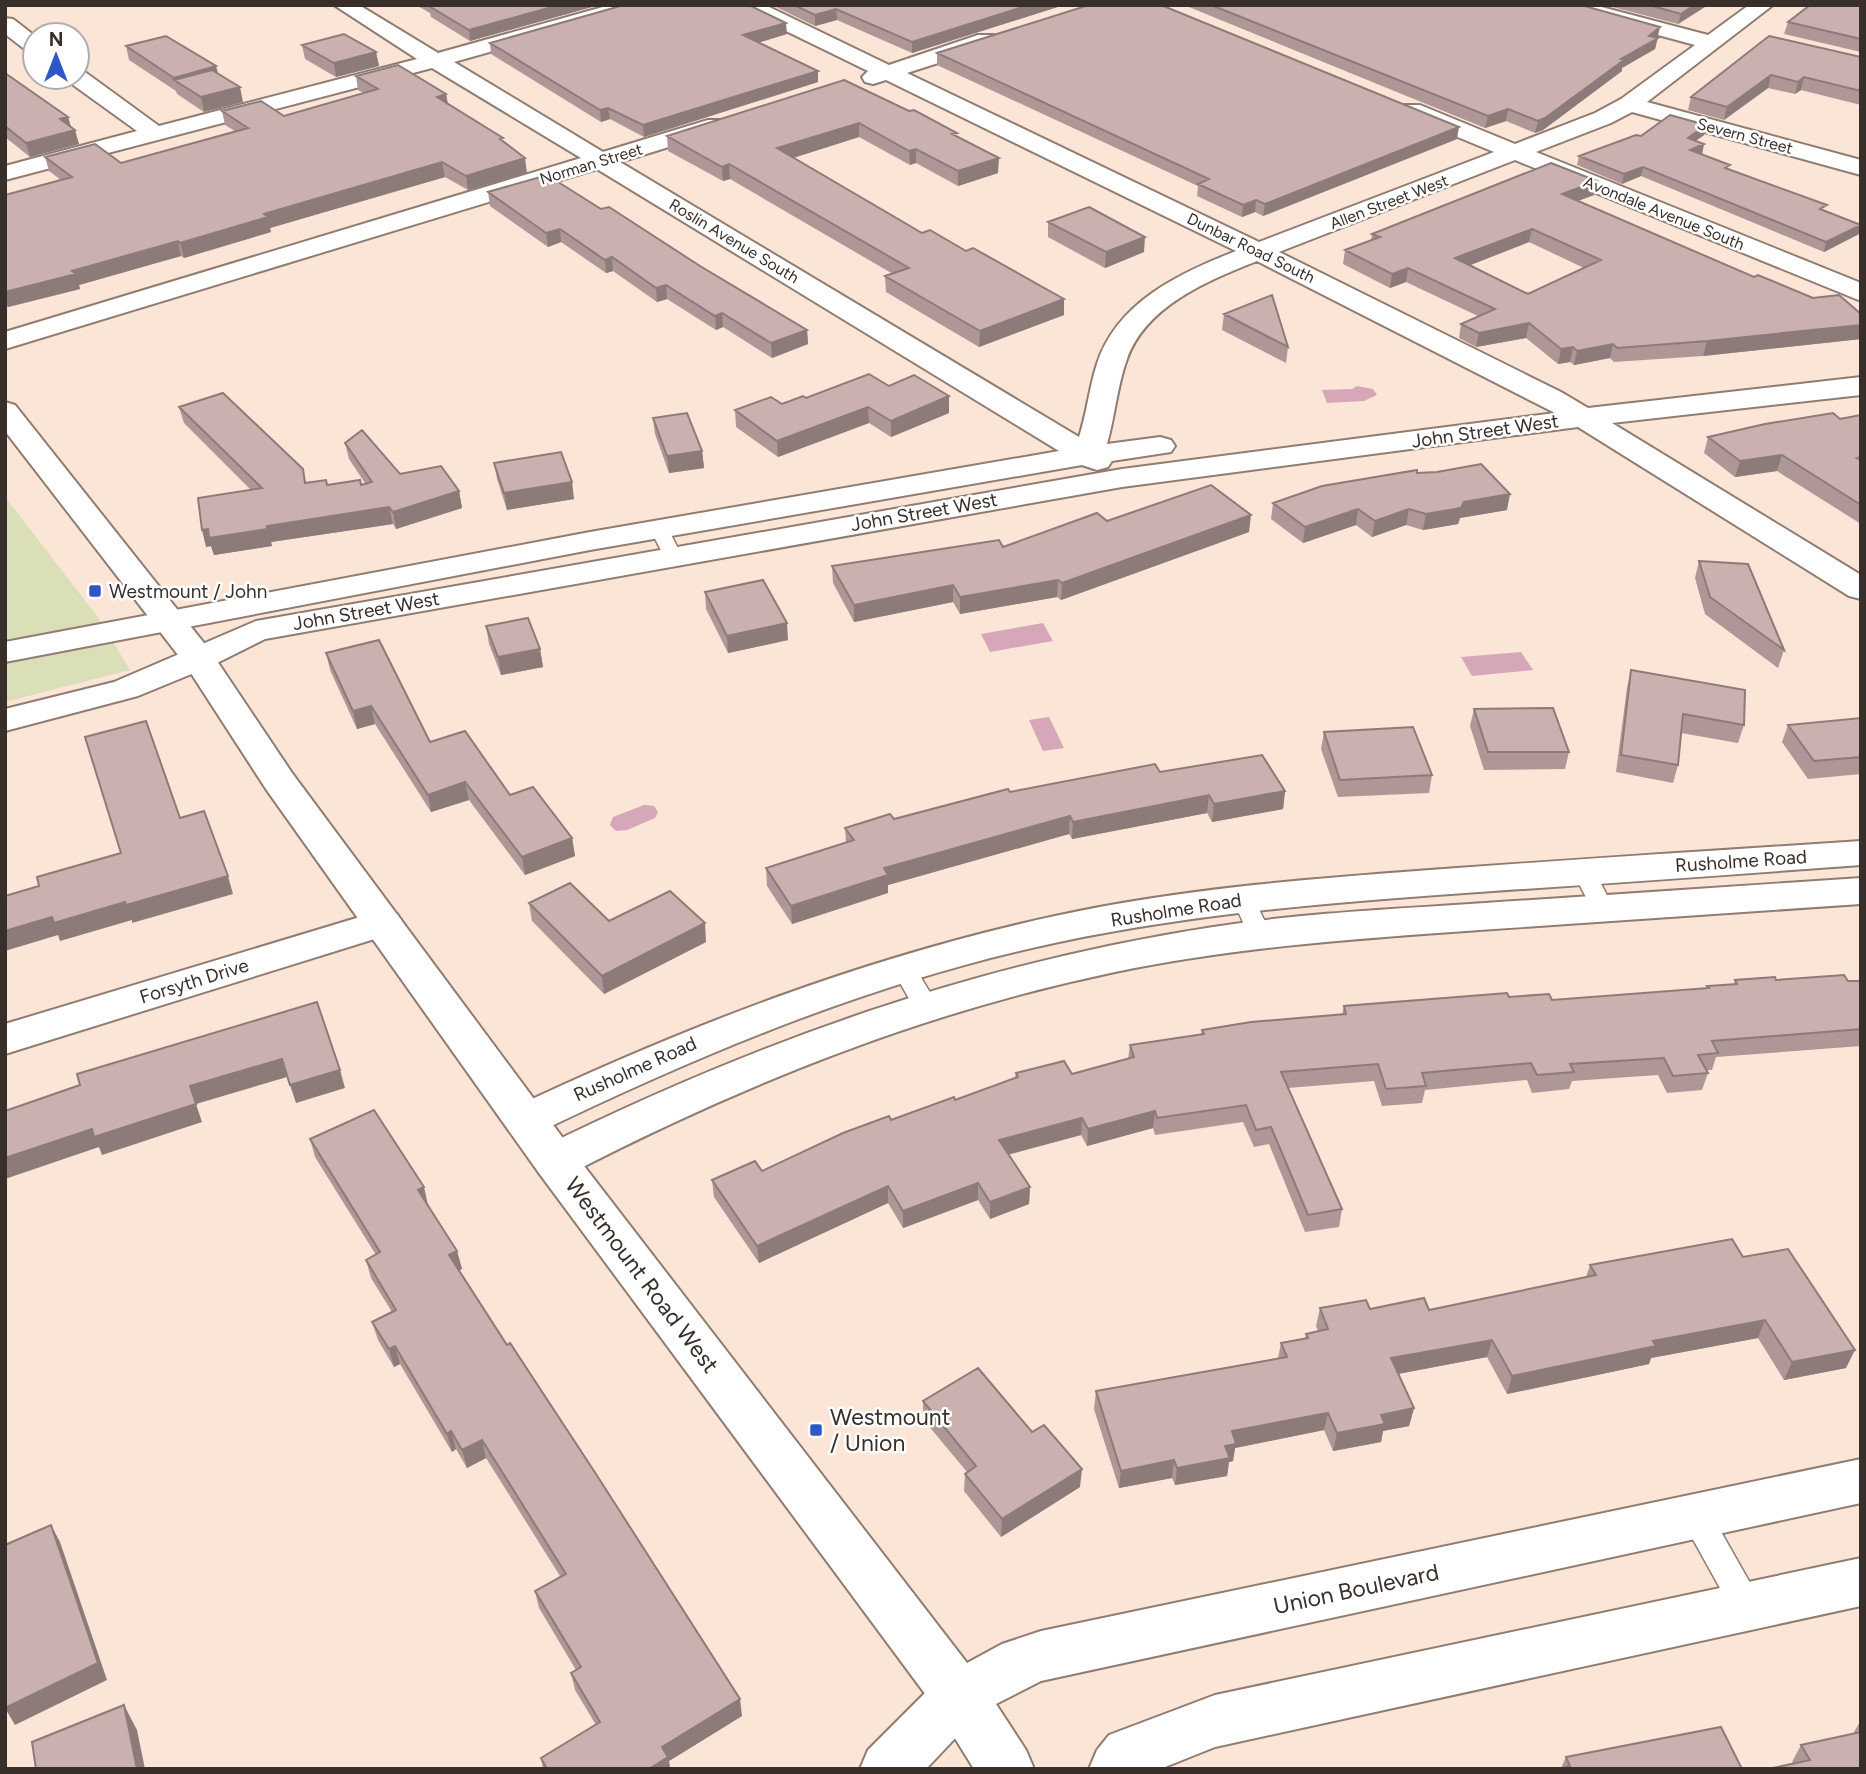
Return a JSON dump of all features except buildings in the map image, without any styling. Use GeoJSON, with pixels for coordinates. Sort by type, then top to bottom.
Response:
{"type":"FeatureCollection","features":[{"type":"Feature","properties":{"kind":"street","name":"Roslin Avenue South"},"geometry":{"type":"LineString","coordinates":[[344,5],[1122,478]]}},
{"type":"Feature","properties":{"kind":"street"},"geometry":{"type":"LineString","coordinates":[[5,173],[437,60],[634,5]]}},
{"type":"Feature","properties":{"kind":"street","name":"Dunbar Road South"},"geometry":{"type":"LineString","coordinates":[[748,5],[1258,251],[1551,398],[1861,589]]}},
{"type":"Feature","properties":{"kind":"street"},"geometry":{"type":"LineString","coordinates":[[1569,5],[1721,37],[1758,37]]}},
{"type":"Feature","properties":{"kind":"street","name":"Allen Street West"},"geometry":{"type":"LineString","coordinates":[[1088,455],[1112,360],[1126,332],[1169,294],[1196,277],[1258,251],[1603,118],[1629,104],[1763,5]]}},
{"type":"Feature","properties":{"kind":"street"},"geometry":{"type":"LineString","coordinates":[[5,24],[21,36]]}},
{"type":"Feature","properties":{"kind":"street"},"geometry":{"type":"LineString","coordinates":[[853,83],[1005,34]]}},
{"type":"Feature","properties":{"kind":"street"},"geometry":{"type":"LineString","coordinates":[[91,87],[154,133]]}},
{"type":"Feature","properties":{"kind":"street","name":"Avondale Avenue South"},"geometry":{"type":"LineString","coordinates":[[1388,100],[1861,293]]}},
{"type":"Feature","properties":{"kind":"street","name":"Severn Street"},"geometry":{"type":"LineString","coordinates":[[1629,104],[1861,168]]}},
{"type":"Feature","properties":{"kind":"street","name":"Norman Street"},"geometry":{"type":"LineString","coordinates":[[5,341],[738,118]]}},
{"type":"Feature","properties":{"kind":"street","name":"John Street West"},"geometry":{"type":"LineString","coordinates":[[5,720],[126,689],[199,659],[256,631],[666,542],[1088,455],[1551,398],[1861,367]]}},
{"type":"Feature","properties":{"kind":"street","name":"John Street West"},"geometry":{"type":"LineString","coordinates":[[5,652],[169,621],[666,542],[1122,478],[1581,418],[1861,386]]}},
{"type":"Feature","properties":{"kind":"street","name":"Westmount Road West"},"geometry":{"type":"LineString","coordinates":[[5,411],[199,659],[279,781],[555,1161],[959,1696],[1006,1769]]}},
{"type":"Feature","properties":{"kind":"street","name":"Rusholme Road"},"geometry":{"type":"LineString","coordinates":[[555,1161],[616,1128],[810,1046],[925,1005],[1149,952],[1251,917],[1304,892],[1861,853]]}},
{"type":"Feature","properties":{"kind":"street","name":"Rusholme Road"},"geometry":{"type":"LineString","coordinates":[[526,1120],[664,1054],[786,1007],[903,967],[1008,941],[1138,914],[1251,917],[1602,907],[1861,891]]}},
{"type":"Feature","properties":{"kind":"street","name":"Forsyth Drive"},"geometry":{"type":"LineString","coordinates":[[5,1039],[383,923]]}},
{"type":"Feature","properties":{"kind":"street","name":"Union Boulevard"},"geometry":{"type":"LineString","coordinates":[[888,1769],[959,1696],[1021,1662],[1041,1656],[1861,1482]]}},
{"type":"Feature","properties":{"kind":"street"},"geometry":{"type":"LineString","coordinates":[[1117,1769],[1129,1755],[1215,1721],[1861,1582]]}},
{"type":"Feature","properties":{"kind":"lane"},"geometry":{"type":"LineString","coordinates":[[1584,872],[1602,907]]}},
{"type":"Feature","properties":{"kind":"lane"},"geometry":{"type":"LineString","coordinates":[[903,967],[925,1005]]}},
{"type":"Feature","properties":{"kind":"lane"},"geometry":{"type":"LineString","coordinates":[[1696,1516],[1747,1607]]}},
{"type":"Feature","properties":{"kind":"green space"},"geometry":{"type":"Polygon","coordinates":[[[5,497],[97,616],[130,670],[5,702],[5,497]]]}},
{"type":"Feature","properties":{"kind":"shaded area"},"geometry":{"type":"Polygon","coordinates":[[[1357,386],[1373,389],[1377,395],[1364,401],[1327,403],[1322,390],[1352,389],[1357,386]]]}},
{"type":"Feature","properties":{"kind":"shaded area"},"geometry":{"type":"Polygon","coordinates":[[[1043,623],[1053,641],[990,652],[981,634],[1043,623]]]}},
{"type":"Feature","properties":{"kind":"shaded area"},"geometry":{"type":"Polygon","coordinates":[[[1521,652],[1533,670],[1472,676],[1461,657],[1521,652]]]}},
{"type":"Feature","properties":{"kind":"shaded area"},"geometry":{"type":"Polygon","coordinates":[[[1049,717],[1064,748],[1043,751],[1029,720],[1049,717]]]}},
{"type":"Feature","properties":{"kind":"shaded area"},"geometry":{"type":"Polygon","coordinates":[[[644,805],[654,806],[658,812],[655,818],[627,830],[616,831],[610,825],[613,817],[644,805]]]}},
{"type":"Feature","properties":{"kind":"place","name":"Westmount / John"},"geometry":{"type":"Point","coordinates":[95,591]}},
{"type":"Feature","properties":{"kind":"place","name":"Westmount / Union"},"geometry":{"type":"Point","coordinates":[816,1430]}}]}
